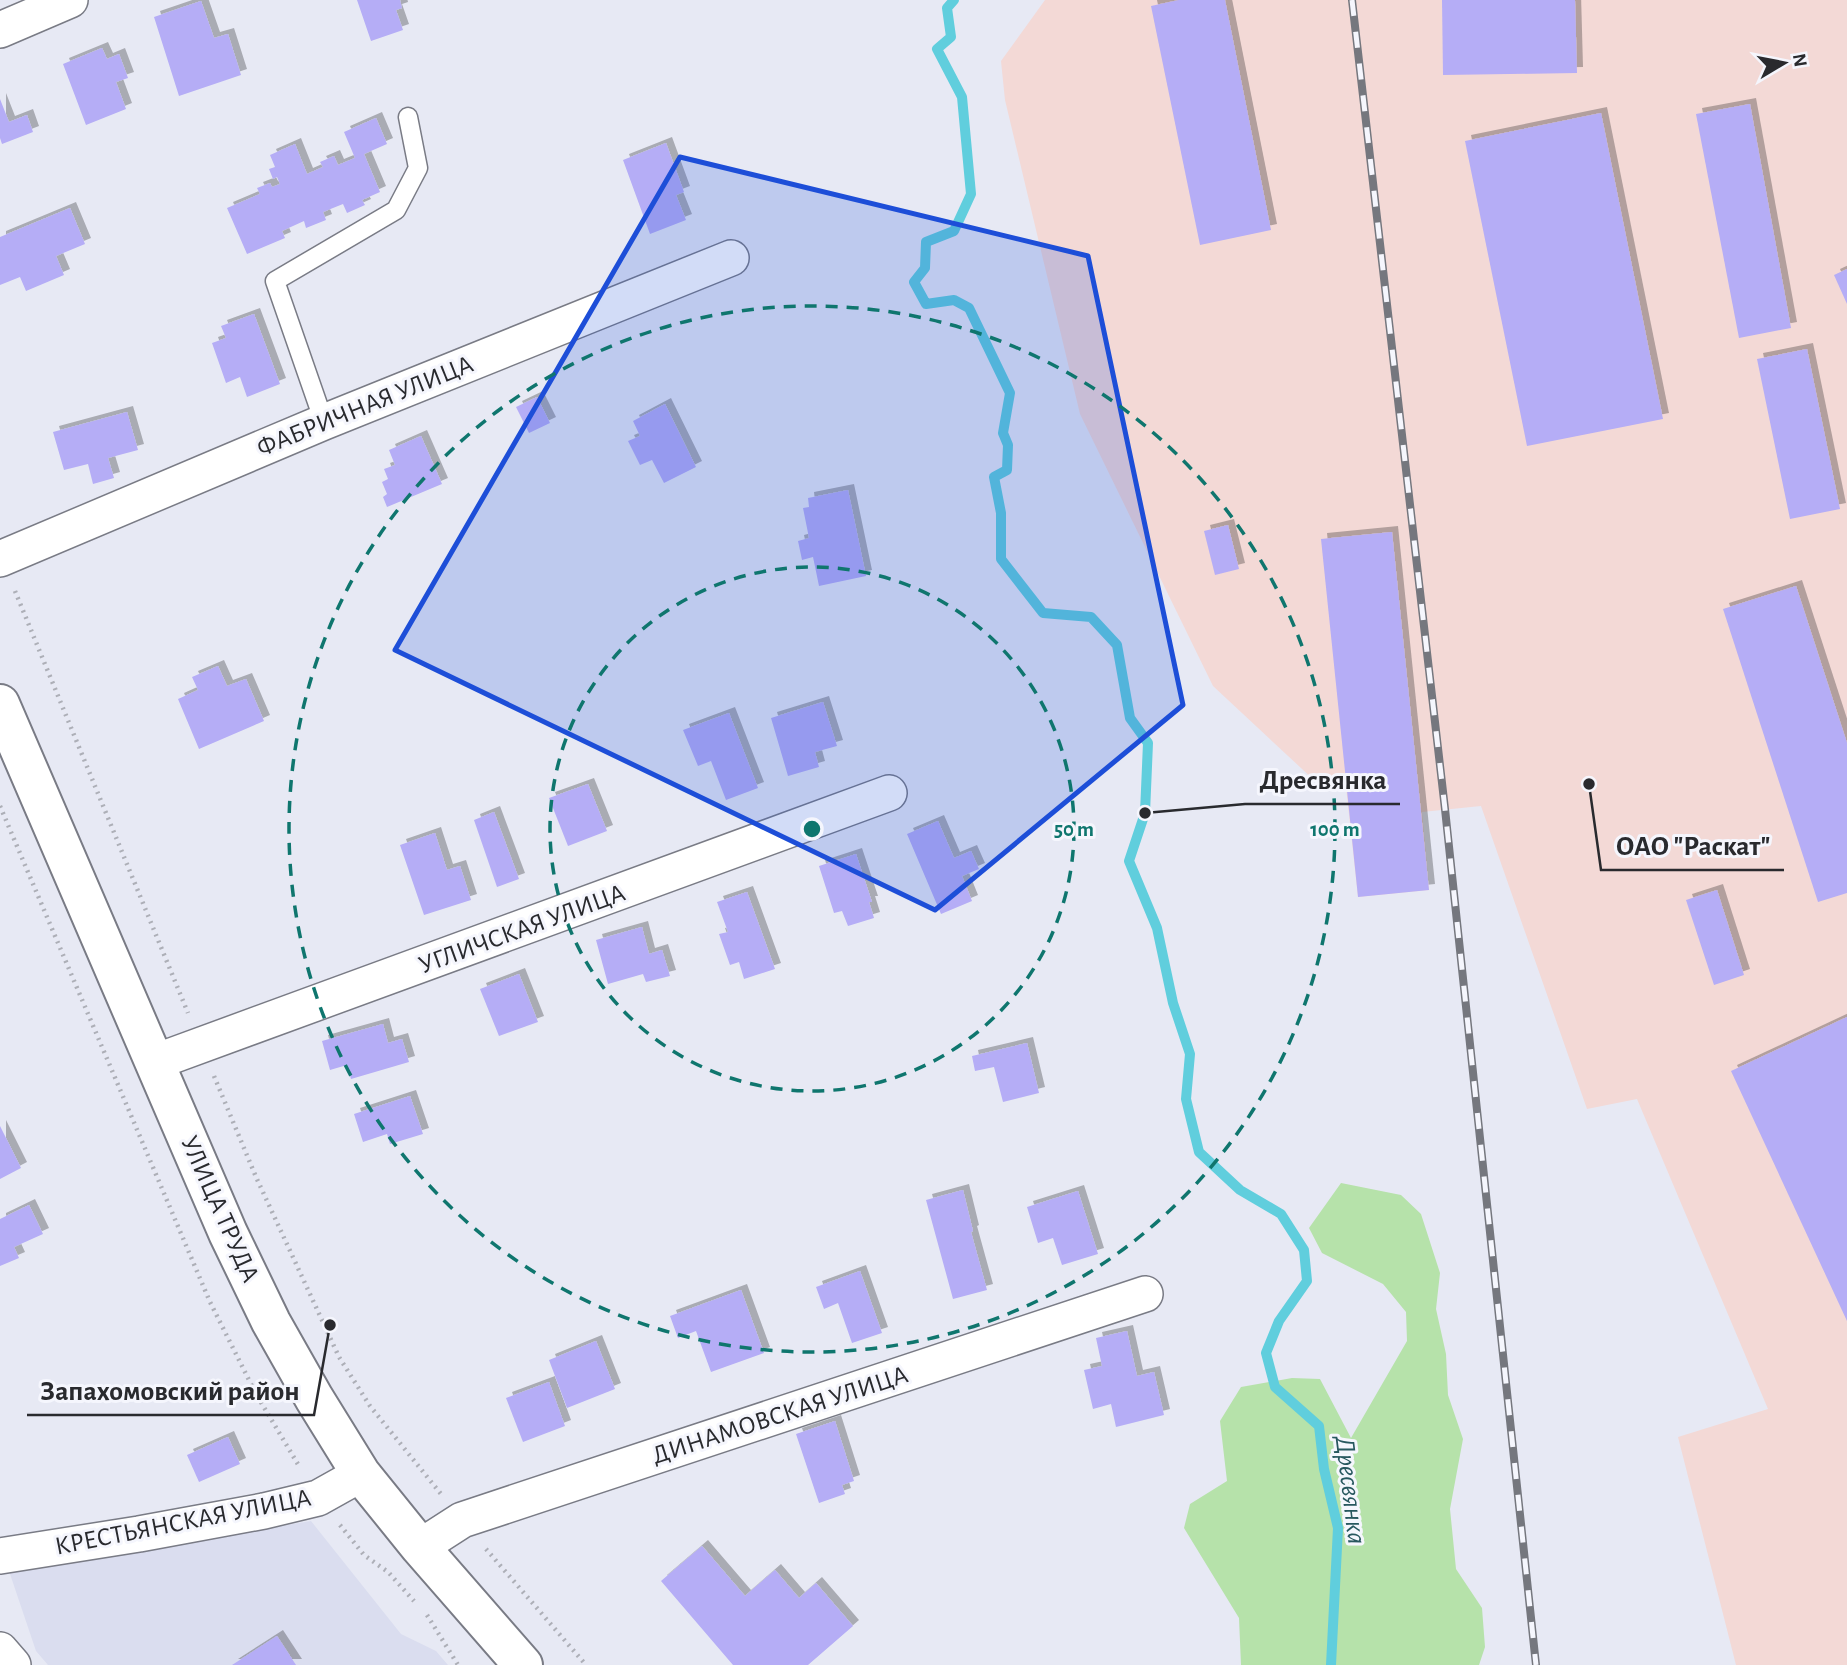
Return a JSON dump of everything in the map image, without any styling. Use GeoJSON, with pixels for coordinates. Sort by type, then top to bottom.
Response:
{"type":"FeatureCollection","features":[{"type":"Feature","properties":{"kind":"street"},"geometry":{"type":"LineString","coordinates":[[0,30],[70,0]]}},
{"type":"Feature","properties":{"kind":"street","name":"ФАБРИЧНАЯ УЛИЦА"},"geometry":{"type":"LineString","coordinates":[[1,558],[324,422],[731,258]]}},
{"type":"Feature","properties":{"kind":"street","name":"УЛИЦА ТРУДА"},"geometry":{"type":"LineString","coordinates":[[0,704],[228,1233],[271,1322],[361,1474],[420,1547],[523,1665]]}},
{"type":"Feature","properties":{"kind":"street","name":"УГЛИЧСКАЯ УЛИЦА"},"geometry":{"type":"LineString","coordinates":[[155,1062],[889,793]]}},
{"type":"Feature","properties":{"kind":"street","name":"ДИНАМОВСКАЯ УЛИЦА"},"geometry":{"type":"LineString","coordinates":[[420,1547],[462,1520],[1145,1294]]}},
{"type":"Feature","properties":{"kind":"street","name":"КРЕСТЬЯНСКАЯ УЛИЦА"},"geometry":{"type":"LineString","coordinates":[[0,1556],[139,1534],[318,1498],[361,1474]]}},
{"type":"Feature","properties":{"kind":"street"},"geometry":{"type":"LineString","coordinates":[[0,1650],[13,1665]]}},
{"type":"Feature","properties":{"kind":"lane"},"geometry":{"type":"LineString","coordinates":[[324,422],[275,281],[396,210],[418,168],[408,117]]}},
{"type":"Feature","properties":{"kind":"path"},"geometry":{"type":"LineString","coordinates":[[1,558],[256,1177],[339,1357],[370,1406],[462,1520],[586,1665]]}},
{"type":"Feature","properties":{"kind":"path"},"geometry":{"type":"LineString","coordinates":[[387,1572],[427,1616],[458,1665]]}},
{"type":"Feature","properties":{"kind":"highlighted area"},"geometry":{"type":"Polygon","coordinates":[[[680,157],[1088,256],[1183,705],[935,910],[395,650],[680,157]]]}},
{"type":"Feature","properties":{"kind":"shaded area"},"geometry":{"type":"Polygon","coordinates":[[[1045,0],[1847,0],[1847,1665],[1736,1665],[1678,1437],[1768,1409],[1637,1099],[1587,1109],[1481,806],[1422,812],[1429,890],[1358,897],[1346,787],[1316,782],[1213,686],[1080,414],[1005,100],[1001,61],[1045,0]]]}},
{"type":"Feature","properties":{"kind":"shaded area"},"geometry":{"type":"Polygon","coordinates":[[[311,1521],[401,1634],[436,1651],[448,1665],[48,1665],[36,1651],[9,1571],[311,1521]]]}},
{"type":"Feature","properties":{"kind":"green space"},"geometry":{"type":"Polygon","coordinates":[[[1341,1183],[1401,1195],[1421,1214],[1440,1273],[1436,1309],[1446,1354],[1448,1395],[1463,1439],[1450,1509],[1456,1569],[1482,1608],[1485,1647],[1479,1665],[1241,1665],[1239,1618],[1184,1528],[1190,1504],[1227,1481],[1220,1421],[1241,1387],[1292,1378],[1320,1379],[1351,1438],[1407,1341],[1406,1312],[1383,1284],[1322,1253],[1309,1228],[1341,1183]]]}},
{"type":"Feature","properties":{"kind":"building"},"geometry":{"type":"Polygon","coordinates":[[[357,0],[400,0],[402,8],[396,10],[403,30],[371,41],[357,0]]]}},
{"type":"Feature","properties":{"kind":"building"},"geometry":{"type":"Polygon","coordinates":[[[1179,0],[1225,0],[1271,230],[1200,245],[1151,6],[1179,0]]]}},
{"type":"Feature","properties":{"kind":"building"},"geometry":{"type":"Polygon","coordinates":[[[1442,0],[1575,0],[1577,73],[1443,75],[1442,0]]]}},
{"type":"Feature","properties":{"kind":"building"},"geometry":{"type":"Polygon","coordinates":[[[201,1],[214,38],[228,34],[241,75],[179,96],[154,17],[201,1]]]}},
{"type":"Feature","properties":{"kind":"building"},"geometry":{"type":"Polygon","coordinates":[[[102,48],[107,59],[119,54],[128,78],[116,82],[126,109],[86,125],[63,64],[102,48]]]}},
{"type":"Feature","properties":{"kind":"building"},"geometry":{"type":"Polygon","coordinates":[[[0,99],[9,122],[27,115],[33,132],[2,144],[0,99]]]}},
{"type":"Feature","properties":{"kind":"building"},"geometry":{"type":"Polygon","coordinates":[[[1750,104],[1791,328],[1739,338],[1696,114],[1750,104]]]}},
{"type":"Feature","properties":{"kind":"building"},"geometry":{"type":"Polygon","coordinates":[[[1601,113],[1663,419],[1527,446],[1465,141],[1601,113]]]}},
{"type":"Feature","properties":{"kind":"building"},"geometry":{"type":"Polygon","coordinates":[[[376,118],[387,144],[364,154],[380,192],[362,200],[365,205],[347,213],[343,204],[323,212],[326,220],[306,228],[304,221],[282,231],[285,238],[247,254],[227,208],[260,194],[257,188],[270,183],[272,187],[280,184],[277,177],[273,179],[269,169],[275,167],[270,155],[295,144],[307,174],[323,167],[320,162],[334,156],[338,165],[355,158],[344,132],[376,118]]]}},
{"type":"Feature","properties":{"kind":"building"},"geometry":{"type":"Polygon","coordinates":[[[666,143],[684,192],[676,195],[686,220],[650,234],[623,160],[666,143]]]}},
{"type":"Feature","properties":{"kind":"building"},"geometry":{"type":"Polygon","coordinates":[[[70,208],[85,244],[56,256],[64,275],[26,291],[20,277],[0,285],[0,237],[70,208]]]}},
{"type":"Feature","properties":{"kind":"building"},"geometry":{"type":"Polygon","coordinates":[[[1847,269],[1847,304],[1834,275],[1847,269]]]}},
{"type":"Feature","properties":{"kind":"building"},"geometry":{"type":"Polygon","coordinates":[[[254,314],[280,384],[247,397],[240,377],[226,383],[212,343],[226,338],[221,326],[254,314]]]}},
{"type":"Feature","properties":{"kind":"building"},"geometry":{"type":"Polygon","coordinates":[[[1807,349],[1840,509],[1790,519],[1757,359],[1807,349]]]}},
{"type":"Feature","properties":{"kind":"building"},"geometry":{"type":"Polygon","coordinates":[[[537,397],[550,423],[529,433],[516,407],[537,397]]]}},
{"type":"Feature","properties":{"kind":"building"},"geometry":{"type":"Polygon","coordinates":[[[665,404],[696,467],[664,483],[652,460],[640,465],[628,441],[640,436],[633,421],[665,404]]]}},
{"type":"Feature","properties":{"kind":"building"},"geometry":{"type":"Polygon","coordinates":[[[127,412],[138,450],[108,458],[114,478],[93,484],[88,464],[64,470],[53,432],[127,412]]]}},
{"type":"Feature","properties":{"kind":"building"},"geometry":{"type":"Polygon","coordinates":[[[421,436],[442,484],[387,507],[383,497],[387,494],[382,482],[388,479],[384,469],[395,465],[389,450],[421,436]]]}},
{"type":"Feature","properties":{"kind":"building"},"geometry":{"type":"Polygon","coordinates":[[[848,490],[866,576],[819,586],[813,557],[802,560],[798,541],[809,538],[803,508],[809,507],[808,498],[848,490]]]}},
{"type":"Feature","properties":{"kind":"building"},"geometry":{"type":"Polygon","coordinates":[[[1228,525],[1239,569],[1215,575],[1204,531],[1228,525]]]}},
{"type":"Feature","properties":{"kind":"building"},"geometry":{"type":"Polygon","coordinates":[[[1392,532],[1429,890],[1358,897],[1321,539],[1392,532]]]}},
{"type":"Feature","properties":{"kind":"building"},"geometry":{"type":"Polygon","coordinates":[[[1796,586],[1847,743],[1847,893],[1818,902],[1723,609],[1796,586]]]}},
{"type":"Feature","properties":{"kind":"building"},"geometry":{"type":"Polygon","coordinates":[[[218,666],[227,686],[246,679],[264,721],[199,749],[178,699],[198,690],[192,677],[218,666]]]}},
{"type":"Feature","properties":{"kind":"building"},"geometry":{"type":"Polygon","coordinates":[[[823,702],[837,746],[815,752],[819,767],[788,776],[771,718],[823,702]]]}},
{"type":"Feature","properties":{"kind":"building"},"geometry":{"type":"Polygon","coordinates":[[[729,713],[758,788],[726,800],[711,761],[698,766],[683,730],[729,713]]]}},
{"type":"Feature","properties":{"kind":"building"},"geometry":{"type":"Polygon","coordinates":[[[588,784],[607,831],[568,846],[549,798],[588,784]]]}},
{"type":"Feature","properties":{"kind":"building"},"geometry":{"type":"Polygon","coordinates":[[[494,812],[519,879],[497,887],[474,820],[494,812]]]}},
{"type":"Feature","properties":{"kind":"building"},"geometry":{"type":"Polygon","coordinates":[[[938,821],[954,858],[971,851],[979,869],[962,876],[972,901],[941,914],[907,834],[938,821]]]}},
{"type":"Feature","properties":{"kind":"building"},"geometry":{"type":"Polygon","coordinates":[[[435,833],[447,870],[460,866],[471,900],[424,915],[400,845],[435,833]]]}},
{"type":"Feature","properties":{"kind":"building"},"geometry":{"type":"Polygon","coordinates":[[[856,854],[872,902],[869,902],[874,918],[848,926],[842,911],[834,913],[819,866],[856,854]]]}},
{"type":"Feature","properties":{"kind":"building"},"geometry":{"type":"Polygon","coordinates":[[[1717,890],[1744,975],[1714,985],[1686,900],[1717,890]]]}},
{"type":"Feature","properties":{"kind":"building"},"geometry":{"type":"Polygon","coordinates":[[[747,892],[775,969],[744,979],[739,962],[730,965],[719,934],[728,932],[717,902],[747,892]]]}},
{"type":"Feature","properties":{"kind":"building"},"geometry":{"type":"Polygon","coordinates":[[[642,927],[649,954],[662,950],[670,976],[646,982],[643,974],[608,984],[596,940],[642,927]]]}},
{"type":"Feature","properties":{"kind":"building"},"geometry":{"type":"Polygon","coordinates":[[[519,974],[538,1022],[499,1036],[480,989],[519,974]]]}},
{"type":"Feature","properties":{"kind":"building"},"geometry":{"type":"Polygon","coordinates":[[[1847,1017],[1847,1321],[1731,1071],[1847,1017]]]}},
{"type":"Feature","properties":{"kind":"building"},"geometry":{"type":"Polygon","coordinates":[[[383,1024],[388,1043],[402,1039],[409,1062],[351,1079],[347,1065],[330,1070],[322,1041],[383,1024]]]}},
{"type":"Feature","properties":{"kind":"building"},"geometry":{"type":"Polygon","coordinates":[[[1027,1043],[1039,1093],[1003,1102],[994,1067],[975,1071],[972,1056],[1027,1043]]]}},
{"type":"Feature","properties":{"kind":"building"},"geometry":{"type":"Polygon","coordinates":[[[410,1096],[423,1134],[390,1144],[387,1134],[363,1142],[354,1114],[410,1096]]]}},
{"type":"Feature","properties":{"kind":"building"},"geometry":{"type":"Polygon","coordinates":[[[0,1126],[21,1168],[0,1179],[0,1126]]]}},
{"type":"Feature","properties":{"kind":"building"},"geometry":{"type":"Polygon","coordinates":[[[963,1190],[987,1290],[953,1299],[926,1200],[963,1190]]]}},
{"type":"Feature","properties":{"kind":"building"},"geometry":{"type":"Polygon","coordinates":[[[1078,1191],[1098,1254],[1062,1265],[1053,1238],[1038,1243],[1027,1207],[1078,1191]]]}},
{"type":"Feature","properties":{"kind":"building"},"geometry":{"type":"Polygon","coordinates":[[[29,1205],[43,1234],[14,1247],[19,1258],[0,1266],[0,1219],[29,1205]]]}},
{"type":"Feature","properties":{"kind":"building"},"geometry":{"type":"Polygon","coordinates":[[[860,1271],[882,1333],[852,1343],[838,1303],[824,1309],[816,1287],[860,1271]]]}},
{"type":"Feature","properties":{"kind":"building"},"geometry":{"type":"Polygon","coordinates":[[[741,1290],[764,1353],[711,1372],[696,1331],[678,1338],[670,1316],[741,1290]]]}},
{"type":"Feature","properties":{"kind":"building"},"geometry":{"type":"Polygon","coordinates":[[[1127,1331],[1137,1376],[1154,1372],[1164,1415],[1116,1427],[1111,1404],[1093,1409],[1084,1370],[1102,1366],[1096,1338],[1127,1331]]]}},
{"type":"Feature","properties":{"kind":"building"},"geometry":{"type":"Polygon","coordinates":[[[596,1341],[615,1389],[567,1408],[549,1360],[596,1341]]]}},
{"type":"Feature","properties":{"kind":"building"},"geometry":{"type":"Polygon","coordinates":[[[549,1382],[565,1426],[523,1442],[506,1398],[549,1382]]]}},
{"type":"Feature","properties":{"kind":"building"},"geometry":{"type":"Polygon","coordinates":[[[835,1421],[854,1481],[842,1485],[845,1494],[819,1503],[796,1434],[835,1421]]]}},
{"type":"Feature","properties":{"kind":"building"},"geometry":{"type":"Polygon","coordinates":[[[228,1437],[240,1464],[199,1482],[187,1455],[228,1437]]]}},
{"type":"Feature","properties":{"kind":"building"},"geometry":{"type":"Polygon","coordinates":[[[702,1546],[745,1596],[775,1570],[799,1598],[816,1583],[853,1626],[808,1665],[733,1665],[661,1581],[702,1546]]]}},
{"type":"Feature","properties":{"kind":"building"},"geometry":{"type":"Polygon","coordinates":[[[277,1636],[296,1665],[232,1665],[277,1636]]]}},
{"type":"Feature","properties":{"kind":"waterway","name":"Дресвянка"},"geometry":{"type":"LineString","coordinates":[[954,0],[947,8],[951,37],[937,49],[962,97],[971,194],[954,231],[926,242],[925,268],[914,282],[926,304],[954,300],[969,308],[1010,393],[1003,433],[1008,445],[1007,470],[994,477],[1001,513],[1001,559],[1043,613],[1091,617],[1117,645],[1130,718],[1148,743],[1145,813],[1129,861],[1157,928],[1173,1003],[1190,1054],[1186,1099],[1199,1152],[1240,1190],[1281,1214],[1304,1250],[1307,1281],[1279,1321],[1266,1353],[1275,1387],[1319,1426],[1324,1469],[1338,1528],[1331,1665]]}},
{"type":"Feature","properties":{"kind":"railway"},"geometry":{"type":"LineString","coordinates":[[1352,0],[1445,809],[1536,1665]]}},
{"type":"Feature","properties":{"kind":"place","name":"ОАО \"Раскат\""},"geometry":{"type":"Point","coordinates":[1589,784]}},
{"type":"Feature","properties":{"kind":"place","name":"Дресвянка"},"geometry":{"type":"Point","coordinates":[1145,813]}},
{"type":"Feature","properties":{"kind":"place","name":"Запахомовский район"},"geometry":{"type":"Point","coordinates":[330,1325]}}]}
